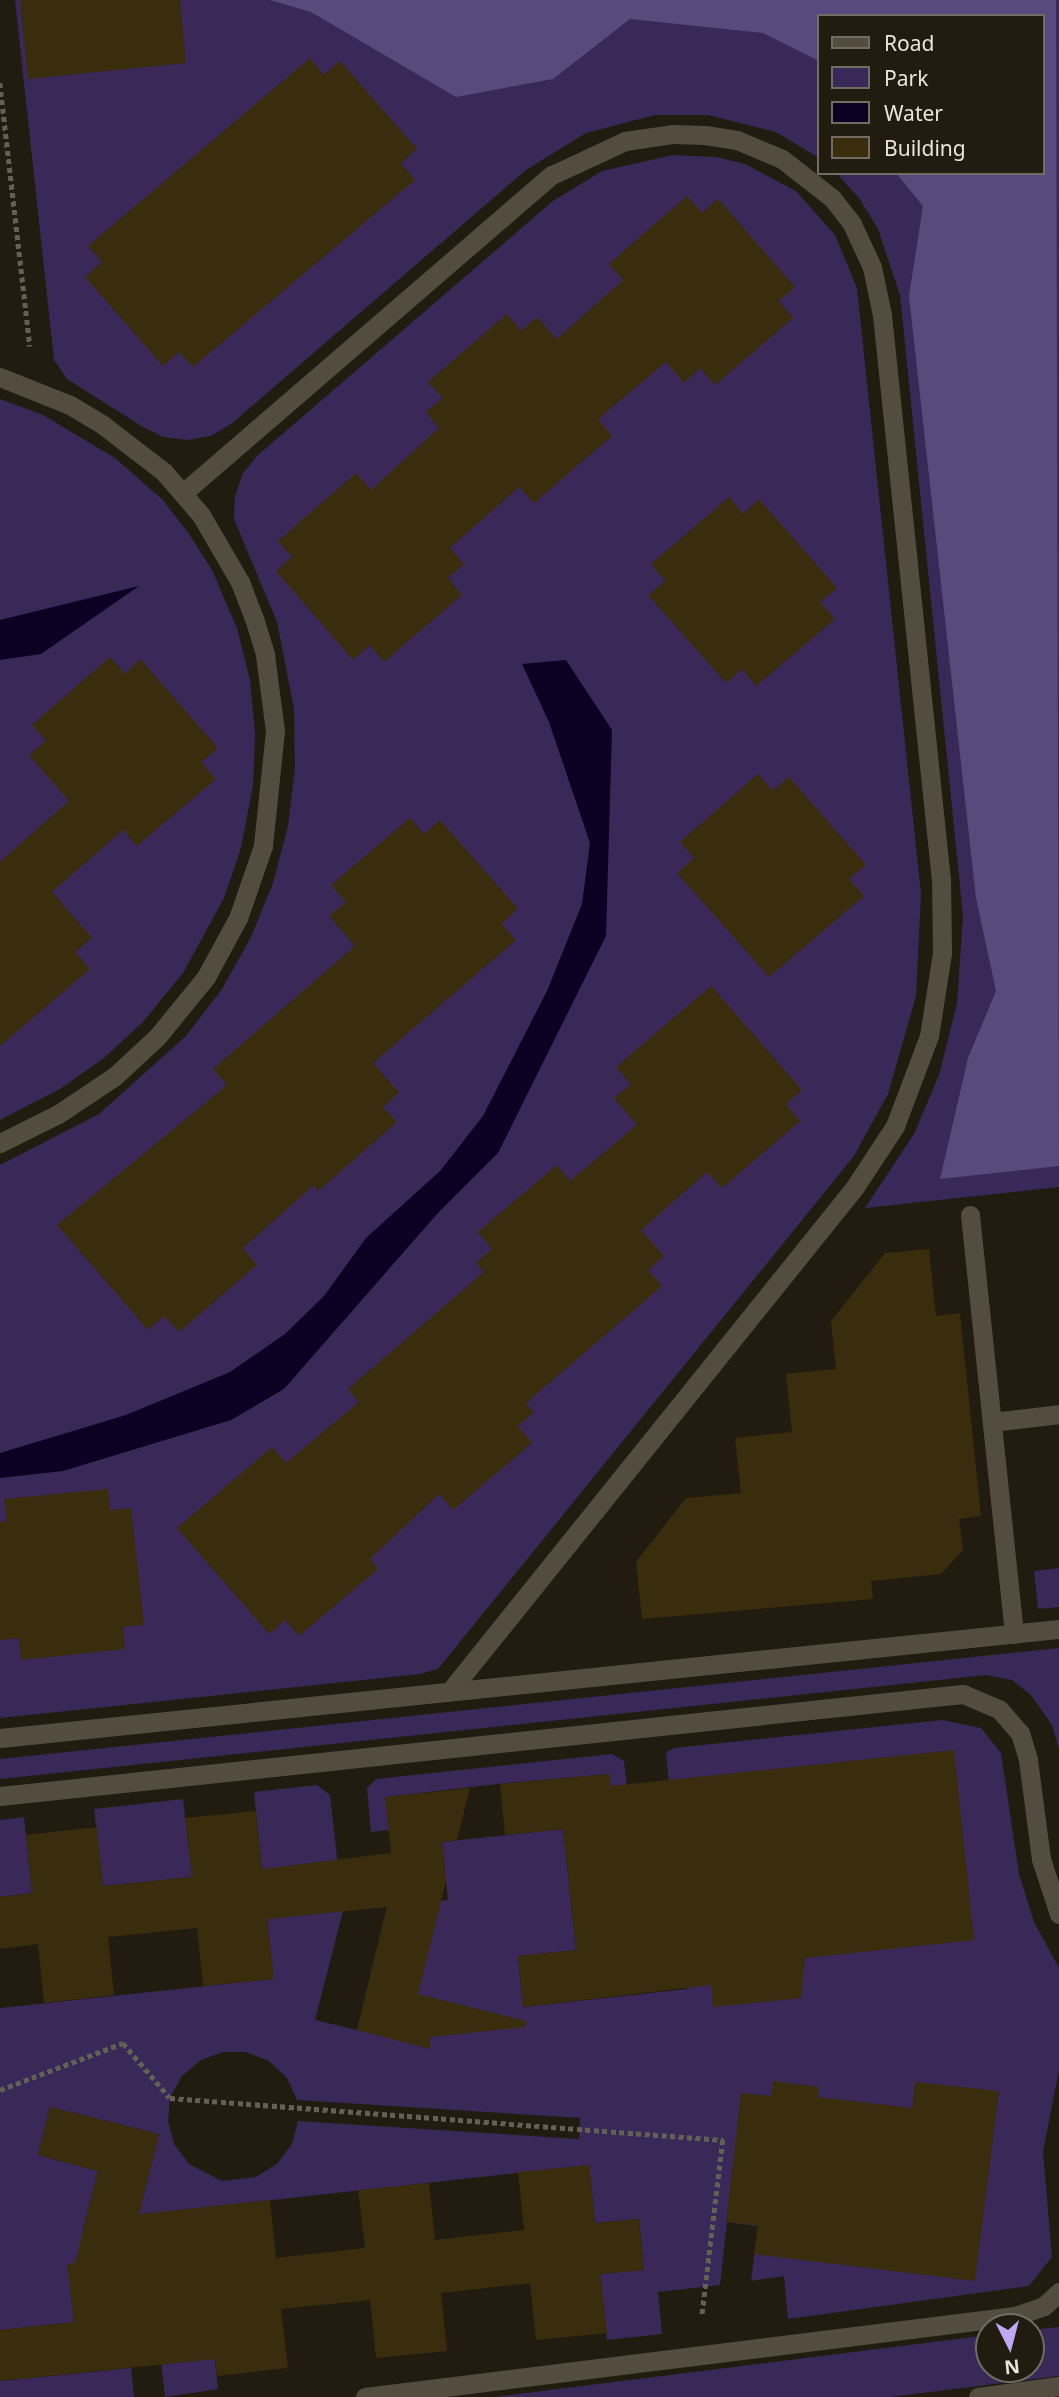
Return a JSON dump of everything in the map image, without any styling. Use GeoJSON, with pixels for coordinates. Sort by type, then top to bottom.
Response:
{"type":"FeatureCollection","features":[{"type":"Feature","properties":{"kind":"street"},"geometry":{"type":"LineString","coordinates":[[183,493],[552,175],[594,152],[625,141],[705,135],[737,140],[782,159],[822,186],[842,210],[872,267],[882,315],[941,880],[942,953],[929,1036],[895,1126],[855,1187],[450,1691]]}},
{"type":"Feature","properties":{"kind":"street"},"geometry":{"type":"LineString","coordinates":[[0,377],[34,389],[114,432],[183,493],[215,537],[240,582],[265,654],[275,731],[263,846],[238,918],[183,1009],[136,1057],[91,1094],[0,1143]]}},
{"type":"Feature","properties":{"kind":"street"},"geometry":{"type":"LineString","coordinates":[[970,1215],[1014,1634]]}},
{"type":"Feature","properties":{"kind":"street"},"geometry":{"type":"LineString","coordinates":[[992,1422],[1059,1414]]}},
{"type":"Feature","properties":{"kind":"street"},"geometry":{"type":"LineString","coordinates":[[0,1738],[1059,1629]]}},
{"type":"Feature","properties":{"kind":"street"},"geometry":{"type":"LineString","coordinates":[[0,1796],[963,1695],[999,1709],[1020,1733],[1028,1760],[1041,1859],[1059,1914]]}},
{"type":"Feature","properties":{"kind":"street"},"geometry":{"type":"LineString","coordinates":[[365,2397],[1015,2316],[1044,2306],[1059,2292]]}},
{"type":"Feature","properties":{"kind":"street"},"geometry":{"type":"LineString","coordinates":[[978,2397],[1059,2386]]}},
{"type":"Feature","properties":{"kind":"path"},"geometry":{"type":"LineString","coordinates":[[0,83],[34,389]]}},
{"type":"Feature","properties":{"kind":"path"},"geometry":{"type":"LineString","coordinates":[[0,2090],[123,2043],[170,2098],[723,2140],[697,2356]]}},
{"type":"Feature","properties":{"kind":"green space"},"geometry":{"type":"Polygon","coordinates":[[[15,0],[1059,0],[1059,1187],[865,1208],[914,1134],[939,1075],[957,1003],[963,916],[900,295],[878,229],[859,198],[838,175],[1045,175],[1045,14],[818,14],[818,157],[776,132],[708,115],[655,115],[586,133],[526,170],[231,424],[211,436],[187,440],[163,437],[67,379],[54,360],[15,0]]]}},
{"type":"Feature","properties":{"kind":"green space"},"geometry":{"type":"Polygon","coordinates":[[[673,155],[716,157],[745,164],[796,191],[835,235],[857,288],[921,894],[916,996],[888,1094],[854,1156],[438,1669],[420,1674],[0,1718],[0,1165],[99,1114],[186,1036],[222,989],[251,937],[273,883],[288,826],[295,768],[294,709],[277,622],[234,519],[235,496],[243,473],[258,455],[553,201],[602,171],[673,155]]]}},
{"type":"Feature","properties":{"kind":"green space"},"geometry":{"type":"Polygon","coordinates":[[[0,399],[43,415],[115,458],[163,500],[189,534],[212,570],[237,628],[250,680],[255,733],[253,786],[241,848],[224,898],[183,973],[143,1022],[104,1058],[60,1089],[0,1120],[0,399]]]}},
{"type":"Feature","properties":{"kind":"green space"},"geometry":{"type":"Polygon","coordinates":[[[1059,1568],[1059,1607],[1038,1609],[1034,1571],[1059,1568]]]}},
{"type":"Feature","properties":{"kind":"green space"},"geometry":{"type":"Polygon","coordinates":[[[1059,1648],[1059,1749],[1052,1725],[1031,1695],[1012,1680],[986,1675],[0,1779],[0,1759],[1059,1648]]]}},
{"type":"Feature","properties":{"kind":"green space"},"geometry":{"type":"Polygon","coordinates":[[[942,1720],[981,1728],[1001,1753],[1019,1874],[1034,1922],[1059,1968],[1059,2070],[1043,2152],[1052,2257],[1029,2286],[788,2319],[784,2276],[751,2281],[758,2226],[727,2222],[720,2285],[658,2292],[662,2334],[607,2340],[600,2274],[644,2270],[639,2219],[595,2223],[589,2165],[200,2208],[218,2389],[165,2397],[149,2255],[68,2264],[74,2322],[0,2330],[0,2008],[273,1979],[267,1919],[312,1914],[262,1869],[254,1792],[317,1785],[330,1795],[343,1911],[315,2020],[357,2030],[387,1907],[448,1900],[442,1842],[563,1829],[576,1950],[518,1956],[523,2007],[687,1989],[666,1752],[674,1748],[942,1720]],[[223,2052],[201,2060],[182,2076],[170,2098],[168,2121],[174,2144],[189,2164],[222,2181],[256,2177],[277,2164],[292,2144],[298,2121],[579,2139],[580,2118],[297,2100],[287,2078],[269,2061],[246,2052],[223,2052]],[[50,2107],[38,2155],[98,2171],[83,2230],[132,2242],[159,2134],[50,2107]]]}},
{"type":"Feature","properties":{"kind":"green space"},"geometry":{"type":"Polygon","coordinates":[[[612,1754],[624,1761],[629,1805],[613,1807],[609,1774],[497,1784],[386,1797],[389,1830],[371,1832],[367,1788],[376,1779],[612,1754]]]}},
{"type":"Feature","properties":{"kind":"green space"},"geometry":{"type":"Polygon","coordinates":[[[183,1799],[192,1877],[103,1886],[94,1809],[183,1799]]]}},
{"type":"Feature","properties":{"kind":"green space"},"geometry":{"type":"Polygon","coordinates":[[[24,1817],[32,1893],[0,1897],[0,1820],[24,1817]]]}},
{"type":"Feature","properties":{"kind":"green space"},"geometry":{"type":"Polygon","coordinates":[[[1059,2327],[1059,2376],[1045,2378],[1045,2328],[1059,2327]]]}},
{"type":"Feature","properties":{"kind":"green space"},"geometry":{"type":"Polygon","coordinates":[[[975,2337],[975,2383],[1003,2383],[890,2397],[494,2397],[975,2337]]]}},
{"type":"Feature","properties":{"kind":"green space"},"geometry":{"type":"Polygon","coordinates":[[[131,2368],[134,2397],[0,2397],[0,2381],[131,2368]]]}},
{"type":"Feature","properties":{"kind":"shaded area"},"geometry":{"type":"Polygon","coordinates":[[[270,0],[1056,0],[1059,1166],[940,1179],[968,1058],[996,991],[976,898],[909,296],[923,206],[898,175],[1045,175],[1045,14],[818,14],[818,60],[763,33],[630,19],[553,79],[456,97],[311,12],[270,0]]]}},
{"type":"Feature","properties":{"kind":"water"},"geometry":{"type":"Polygon","coordinates":[[[139,586],[41,654],[0,660],[0,620],[139,586]]]}},
{"type":"Feature","properties":{"kind":"water"},"geometry":{"type":"Polygon","coordinates":[[[566,660],[612,730],[606,936],[498,1153],[437,1214],[284,1389],[231,1420],[63,1471],[0,1478],[0,1453],[126,1415],[230,1372],[285,1334],[324,1296],[366,1238],[440,1171],[483,1116],[547,991],[582,904],[590,843],[549,722],[522,664],[566,660]]]}},
{"type":"Feature","properties":{"kind":"building"},"geometry":{"type":"Polygon","coordinates":[[[20,0],[180,0],[186,63],[28,79],[20,0]]]}},
{"type":"Feature","properties":{"kind":"building"},"geometry":{"type":"Polygon","coordinates":[[[310,58],[324,75],[340,61],[417,149],[401,163],[415,180],[193,367],[179,352],[163,366],[85,277],[102,262],[88,246],[310,58]]]}},
{"type":"Feature","properties":{"kind":"building"},"geometry":{"type":"Polygon","coordinates":[[[687,196],[702,213],[718,199],[795,287],[779,301],[793,318],[715,385],[700,368],[684,383],[666,362],[598,419],[612,436],[534,503],[519,487],[450,548],[464,564],[448,578],[462,595],[384,662],[370,645],[353,660],[276,571],[292,557],[278,541],[356,473],[371,490],[439,428],[426,412],[443,398],[428,382],[507,314],[521,331],[537,317],[557,339],[623,280],[609,264],[687,196]]]}},
{"type":"Feature","properties":{"kind":"building"},"geometry":{"type":"Polygon","coordinates":[[[729,497],[743,514],[759,499],[837,588],[820,602],[835,619],[756,686],[742,669],[726,683],[648,595],[665,581],[651,564],[729,497]]]}},
{"type":"Feature","properties":{"kind":"building"},"geometry":{"type":"Polygon","coordinates":[[[110,657],[125,674],[140,659],[218,748],[201,762],[216,779],[137,846],[123,830],[52,892],[92,938],[75,952],[90,969],[0,1046],[0,862],[69,801],[29,755],[46,741],[32,725],[110,657]]]}},
{"type":"Feature","properties":{"kind":"building"},"geometry":{"type":"Polygon","coordinates":[[[758,774],[773,791],[789,777],[866,865],[849,879],[864,896],[769,977],[677,873],[694,858],[680,842],[758,774]]]}},
{"type":"Feature","properties":{"kind":"building"},"geometry":{"type":"Polygon","coordinates":[[[410,818],[424,834],[440,820],[518,909],[501,924],[516,940],[373,1063],[399,1093],[383,1107],[397,1122],[318,1191],[314,1185],[243,1248],[257,1265],[179,1332],[164,1316],[148,1330],[57,1225],[227,1085],[213,1069],[355,946],[329,916],[346,902],[331,885],[410,818]]]}},
{"type":"Feature","properties":{"kind":"building"},"geometry":{"type":"Polygon","coordinates":[[[711,986],[802,1090],[786,1104],[800,1121],[722,1188],[707,1172],[641,1230],[664,1256],[648,1270],[662,1286],[526,1403],[534,1412],[518,1426],[532,1443],[453,1510],[439,1494],[370,1559],[378,1569],[299,1636],[285,1620],[269,1634],[177,1528],[272,1447],[286,1463],[359,1402],[348,1389],[484,1272],[476,1263],[492,1249],[478,1232],[557,1165],[570,1181],[637,1125],[614,1098],[631,1084],[616,1067],[711,986]]]}},
{"type":"Feature","properties":{"kind":"building"},"geometry":{"type":"Polygon","coordinates":[[[929,1249],[936,1316],[960,1313],[981,1516],[959,1519],[963,1550],[941,1574],[871,1581],[873,1599],[642,1619],[636,1562],[686,1498],[741,1493],[735,1438],[792,1432],[786,1374],[836,1369],[831,1321],[885,1253],[929,1249]]]}},
{"type":"Feature","properties":{"kind":"building"},"geometry":{"type":"Polygon","coordinates":[[[108,1489],[110,1510],[131,1508],[144,1625],[123,1627],[125,1649],[21,1660],[19,1638],[0,1640],[0,1522],[7,1521],[4,1499],[108,1489]]]}},
{"type":"Feature","properties":{"kind":"building"},"geometry":{"type":"Polygon","coordinates":[[[954,1750],[974,1940],[805,1958],[801,1998],[713,2007],[711,1985],[523,2007],[518,1956],[576,1950],[563,1829],[505,1835],[500,1784],[610,1774],[611,1786],[954,1750]]]}},
{"type":"Feature","properties":{"kind":"building"},"geometry":{"type":"Polygon","coordinates":[[[470,1788],[457,1840],[442,1842],[446,1881],[418,1994],[526,2021],[525,2027],[430,2037],[430,2049],[357,2030],[387,1907],[267,1919],[274,1979],[203,1986],[197,1928],[108,1937],[114,1995],[44,2003],[38,1944],[0,1949],[0,1897],[32,1893],[26,1835],[97,1827],[103,1886],[192,1877],[185,1818],[256,1811],[262,1869],[391,1853],[385,1797],[470,1788]]]}},
{"type":"Feature","properties":{"kind":"building"},"geometry":{"type":"Polygon","coordinates":[[[773,2081],[819,2087],[818,2097],[912,2108],[915,2082],[999,2091],[975,2281],[754,2254],[758,2225],[726,2222],[741,2093],[771,2096],[773,2081]]]}},
{"type":"Feature","properties":{"kind":"building"},"geometry":{"type":"Polygon","coordinates":[[[50,2107],[159,2134],[139,2214],[270,2200],[276,2258],[365,2248],[358,2190],[429,2183],[435,2240],[524,2230],[518,2172],[589,2165],[595,2223],[639,2219],[644,2270],[600,2274],[607,2333],[536,2340],[530,2283],[441,2293],[447,2351],[376,2358],[370,2300],[281,2309],[288,2368],[217,2376],[215,2359],[0,2381],[0,2330],[74,2322],[67,2264],[75,2263],[98,2171],[38,2155],[50,2107]]]}}]}
